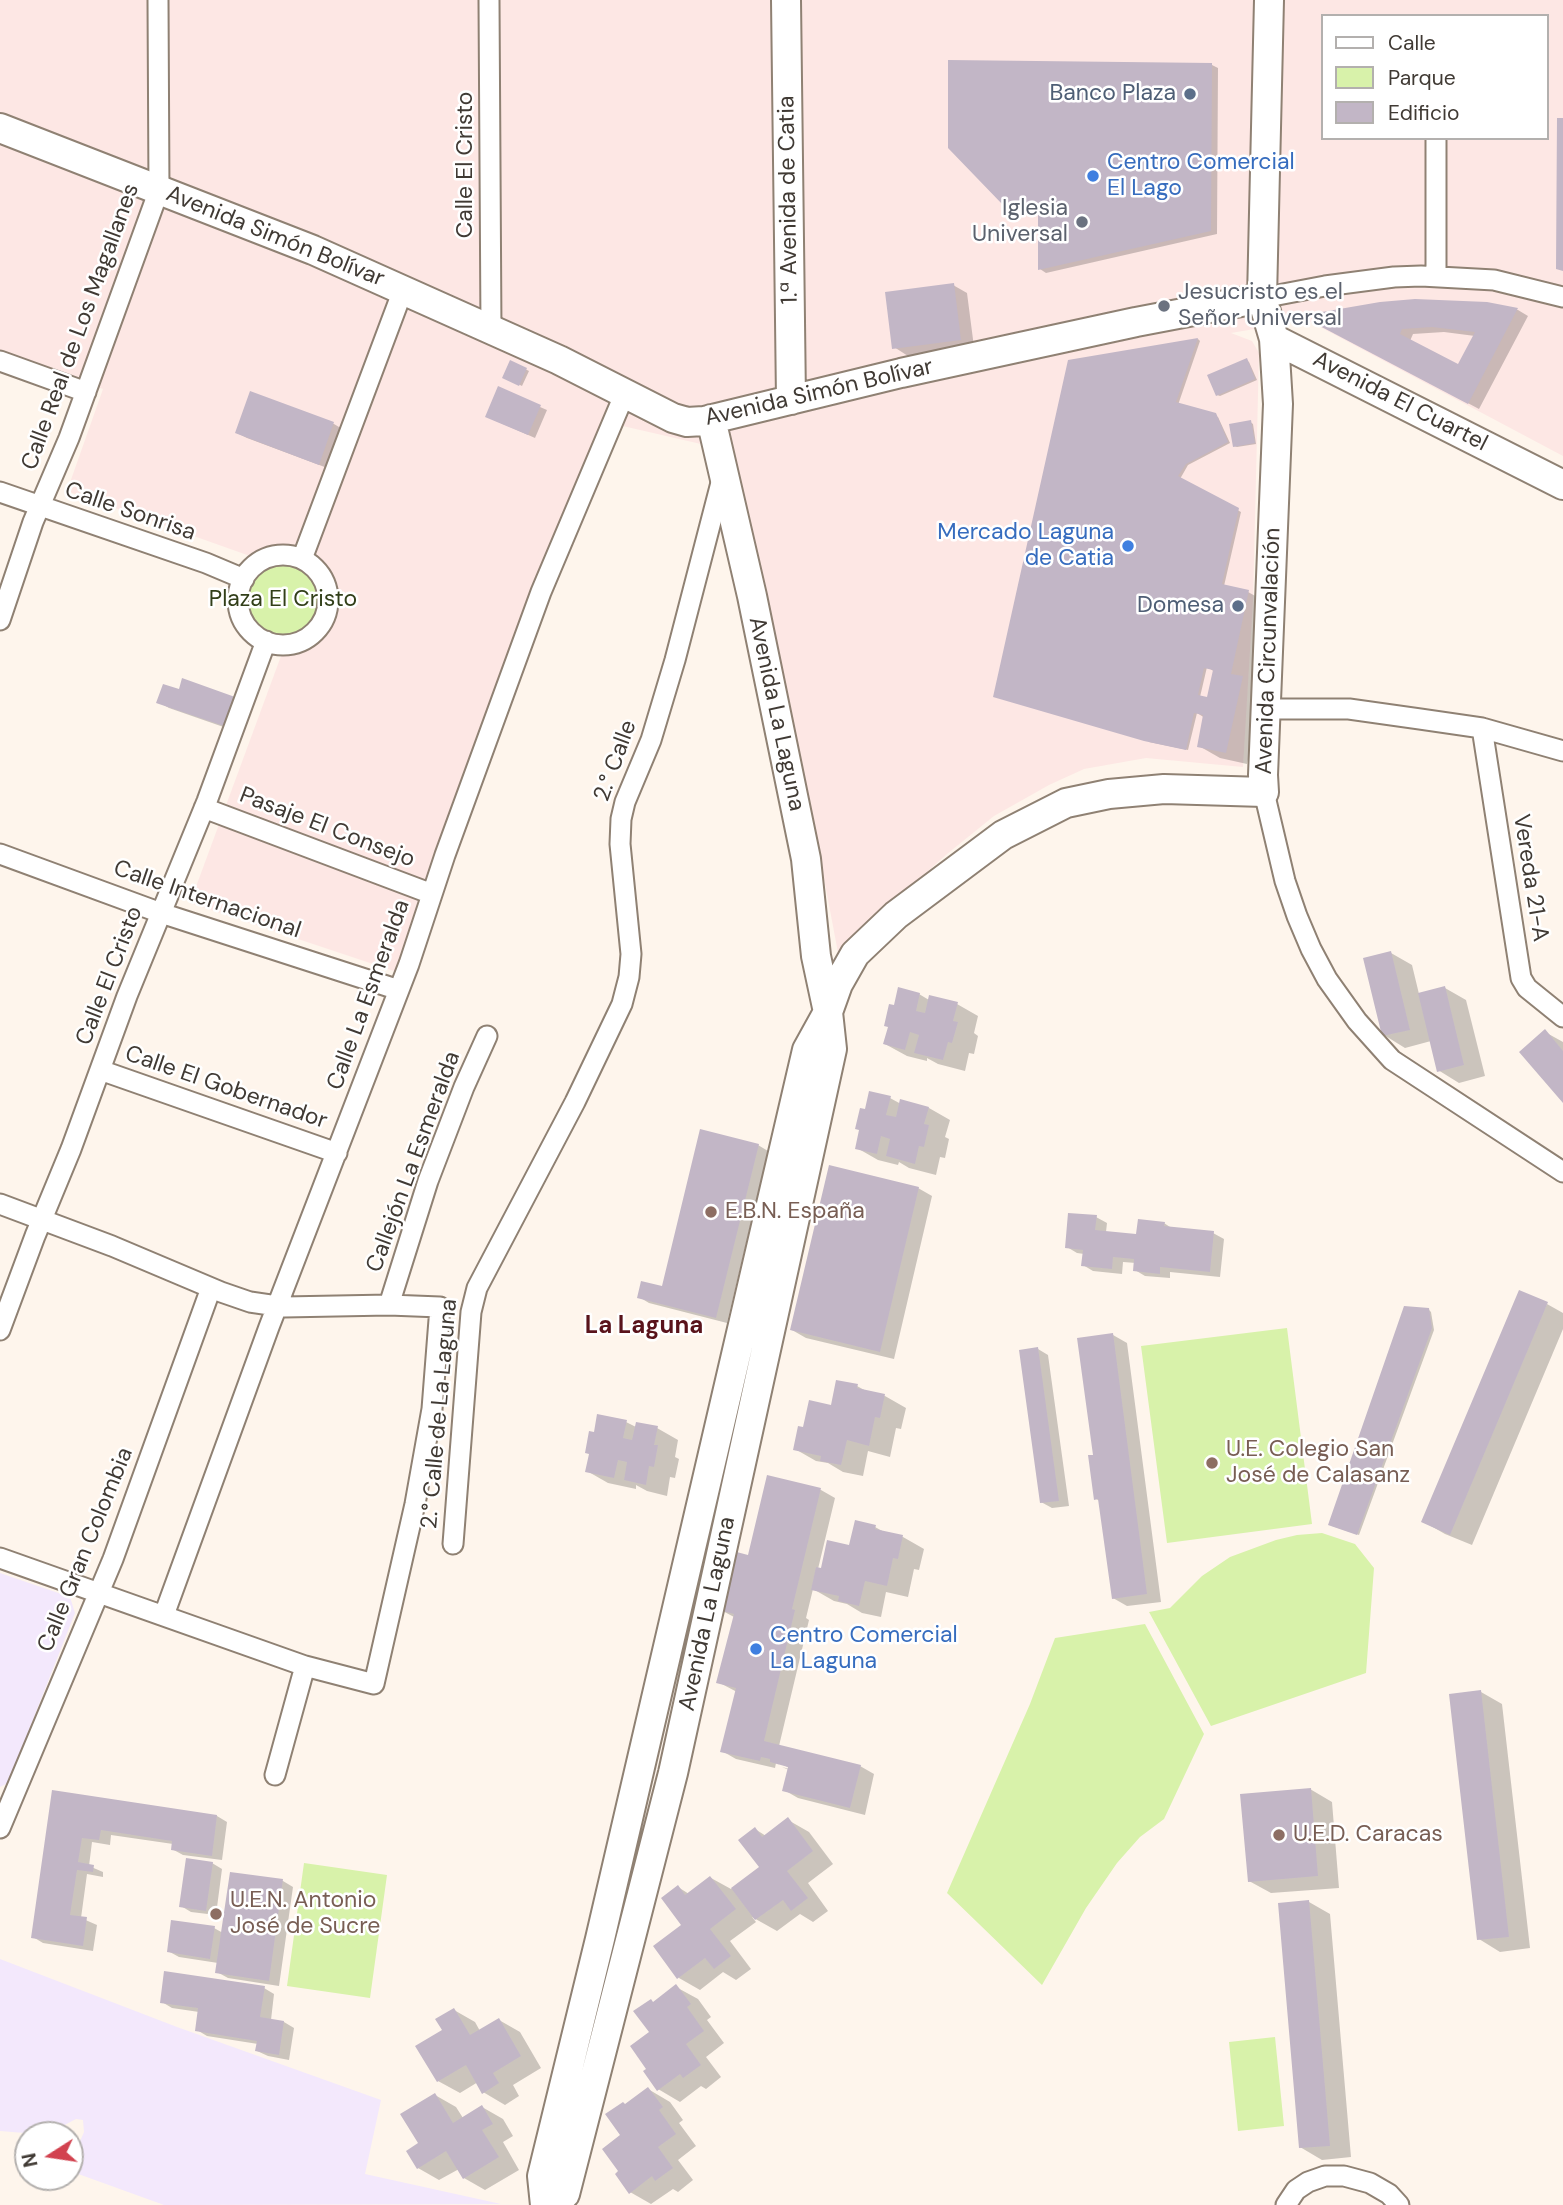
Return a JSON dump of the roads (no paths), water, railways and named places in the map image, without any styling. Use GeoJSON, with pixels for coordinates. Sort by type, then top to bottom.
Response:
{"type":"FeatureCollection","features":[{"type":"Feature","properties":{"kind":"street","name":"Calle Real de Los Magallanes"},"geometry":{"type":"LineString","coordinates":[[0,620],[159,190],[158,0]]}},
{"type":"Feature","properties":{"kind":"street","name":"Calle El Cristo"},"geometry":{"type":"LineString","coordinates":[[489,0],[491,330]]}},
{"type":"Feature","properties":{"kind":"street","name":"1.ª Avenida de Catia"},"geometry":{"type":"LineString","coordinates":[[786,0],[791,400]]}},
{"type":"Feature","properties":{"kind":"street"},"geometry":{"type":"LineString","coordinates":[[1269,0],[1262,298],[1274,339]]}},
{"type":"Feature","properties":{"kind":"street","name":"Avenida Simón Bolívar"},"geometry":{"type":"LineString","coordinates":[[0,128],[313,250],[559,360],[673,418],[687,422],[710,419],[1030,345],[1325,286],[1394,277],[1436,276],[1494,280],[1563,298]]}},
{"type":"Feature","properties":{"kind":"street"},"geometry":{"type":"LineString","coordinates":[[1436,140],[1436,276]]}},
{"type":"Feature","properties":{"kind":"street"},"geometry":{"type":"LineString","coordinates":[[302,559],[403,290]]}},
{"type":"Feature","properties":{"kind":"street","name":"Avenida El Cuartel"},"geometry":{"type":"LineString","coordinates":[[1274,339],[1563,485]]}},
{"type":"Feature","properties":{"kind":"street","name":"Avenida Circunvalación"},"geometry":{"type":"LineString","coordinates":[[1274,339],[1278,404],[1263,775],[1264,792],[1285,881],[1297,916],[1327,979],[1357,1021],[1392,1060],[1563,1172]]}},
{"type":"Feature","properties":{"kind":"street"},"geometry":{"type":"LineString","coordinates":[[0,361],[86,392]]}},
{"type":"Feature","properties":{"kind":"street","name":"Calle La Esmeralda"},"geometry":{"type":"LineString","coordinates":[[164,1615],[277,1307],[399,990],[541,592],[625,393]]}},
{"type":"Feature","properties":{"kind":"street","name":"Avenida La Laguna"},"geometry":{"type":"LineString","coordinates":[[548,2205],[565,2194],[673,1773],[832,1049],[828,1012],[816,956],[806,859],[752,596],[710,419]]}},
{"type":"Feature","properties":{"kind":"street","name":"2.° Calle"},"geometry":{"type":"LineString","coordinates":[[575,1102],[622,1004],[629,977],[631,954],[620,844],[621,819],[625,802],[655,727],[723,475]]}},
{"type":"Feature","properties":{"kind":"street","name":"Calle Sonrisa"},"geometry":{"type":"LineString","coordinates":[[0,492],[206,563],[244,579]]}},
{"type":"Feature","properties":{"kind":"street"},"geometry":{"type":"LineString","coordinates":[[275,555],[302,559],[317,571],[324,581],[328,604],[325,615],[312,634],[302,641],[279,645],[257,637],[243,619],[239,607],[238,595],[244,579],[254,565],[275,555]]}},
{"type":"Feature","properties":{"kind":"street","name":"Calle El Cristo"},"geometry":{"type":"LineString","coordinates":[[0,1329],[71,1149],[127,996],[204,808],[266,641]]}},
{"type":"Feature","properties":{"kind":"street"},"geometry":{"type":"LineString","coordinates":[[1266,709],[1349,709],[1482,728],[1563,751]]}},
{"type":"Feature","properties":{"kind":"street","name":"Vereda 21-A"},"geometry":{"type":"LineString","coordinates":[[1482,728],[1521,978],[1534,995],[1563,1017]]}},
{"type":"Feature","properties":{"kind":"street","name":"Avenida La Laguna"},"geometry":{"type":"LineString","coordinates":[[828,1012],[838,984],[855,954],[896,915],[1003,835],[1066,803],[1109,794],[1164,789],[1264,792]]}},
{"type":"Feature","properties":{"kind":"street","name":"Pasaje El Consejo"},"geometry":{"type":"LineString","coordinates":[[204,808],[432,894]]}},
{"type":"Feature","properties":{"kind":"street","name":"Calle Internacional"},"geometry":{"type":"LineString","coordinates":[[0,854],[161,913],[399,990]]}},
{"type":"Feature","properties":{"kind":"street","name":"Callejón La Esmeralda"},"geometry":{"type":"LineString","coordinates":[[389,1305],[429,1181],[486,1036]]}},
{"type":"Feature","properties":{"kind":"street","name":"Calle El Gobernador"},"geometry":{"type":"LineString","coordinates":[[100,1070],[337,1153]]}},
{"type":"Feature","properties":{"kind":"street","name":"2.° Calle de La Laguna"},"geometry":{"type":"LineString","coordinates":[[453,1544],[471,1312],[477,1287],[575,1102]]}},
{"type":"Feature","properties":{"kind":"street"},"geometry":{"type":"LineString","coordinates":[[0,1204],[250,1302],[277,1307],[389,1305]]}},
{"type":"Feature","properties":{"kind":"street","name":"Calle Gran Colombia"},"geometry":{"type":"LineString","coordinates":[[0,1828],[118,1545],[211,1288]]}},
{"type":"Feature","properties":{"kind":"street","name":"2.° Calle de La Laguna"},"geometry":{"type":"LineString","coordinates":[[305,1666],[374,1684],[415,1504],[432,1409],[440,1307],[389,1305]]}},
{"type":"Feature","properties":{"kind":"street"},"geometry":{"type":"LineString","coordinates":[[0,1558],[305,1666],[275,1775]]}},
{"type":"Feature","properties":{"kind":"street"},"geometry":{"type":"LineString","coordinates":[[1286,2205],[1296,2190],[1308,2182],[1325,2176],[1344,2176],[1370,2183],[1389,2194],[1399,2205]]}},
{"type":"Feature","properties":{"kind":"place","name":"Banco Plaza"},"geometry":{"type":"Point","coordinates":[1190,94]}},
{"type":"Feature","properties":{"kind":"place","name":"Centro Comercial El Lago"},"geometry":{"type":"Point","coordinates":[1093,176]}},
{"type":"Feature","properties":{"kind":"place","name":"Iglesia Universal"},"geometry":{"type":"Point","coordinates":[1082,222]}},
{"type":"Feature","properties":{"kind":"place","name":"Jesucristo es el Señor Universal"},"geometry":{"type":"Point","coordinates":[1164,306]}},
{"type":"Feature","properties":{"kind":"place","name":"Mercado Laguna de Catia"},"geometry":{"type":"Point","coordinates":[1128,546]}},
{"type":"Feature","properties":{"kind":"place","name":"Domesa"},"geometry":{"type":"Point","coordinates":[1238,606]}},
{"type":"Feature","properties":{"kind":"place","name":"E.B.N. España"},"geometry":{"type":"Point","coordinates":[711,1212]}},
{"type":"Feature","properties":{"kind":"place","name":"U.E. Colegio San José de Calasanz"},"geometry":{"type":"Point","coordinates":[1212,1463]}},
{"type":"Feature","properties":{"kind":"place","name":"Centro Comercial La Laguna"},"geometry":{"type":"Point","coordinates":[756,1649]}},
{"type":"Feature","properties":{"kind":"place","name":"U.E.D. Caracas"},"geometry":{"type":"Point","coordinates":[1279,1835]}},
{"type":"Feature","properties":{"kind":"place","name":"U.E.N. Antonio José de Sucre"},"geometry":{"type":"Point","coordinates":[216,1914]}},
{"type":"Feature","properties":{"kind":"district","name":"La Laguna"},"geometry":{"type":"Point","coordinates":[644,1327]}},
{"type":"Feature","properties":{"kind":"park label","name":"Plaza El Cristo"},"geometry":{"type":"Point","coordinates":[283,600]}}]}
